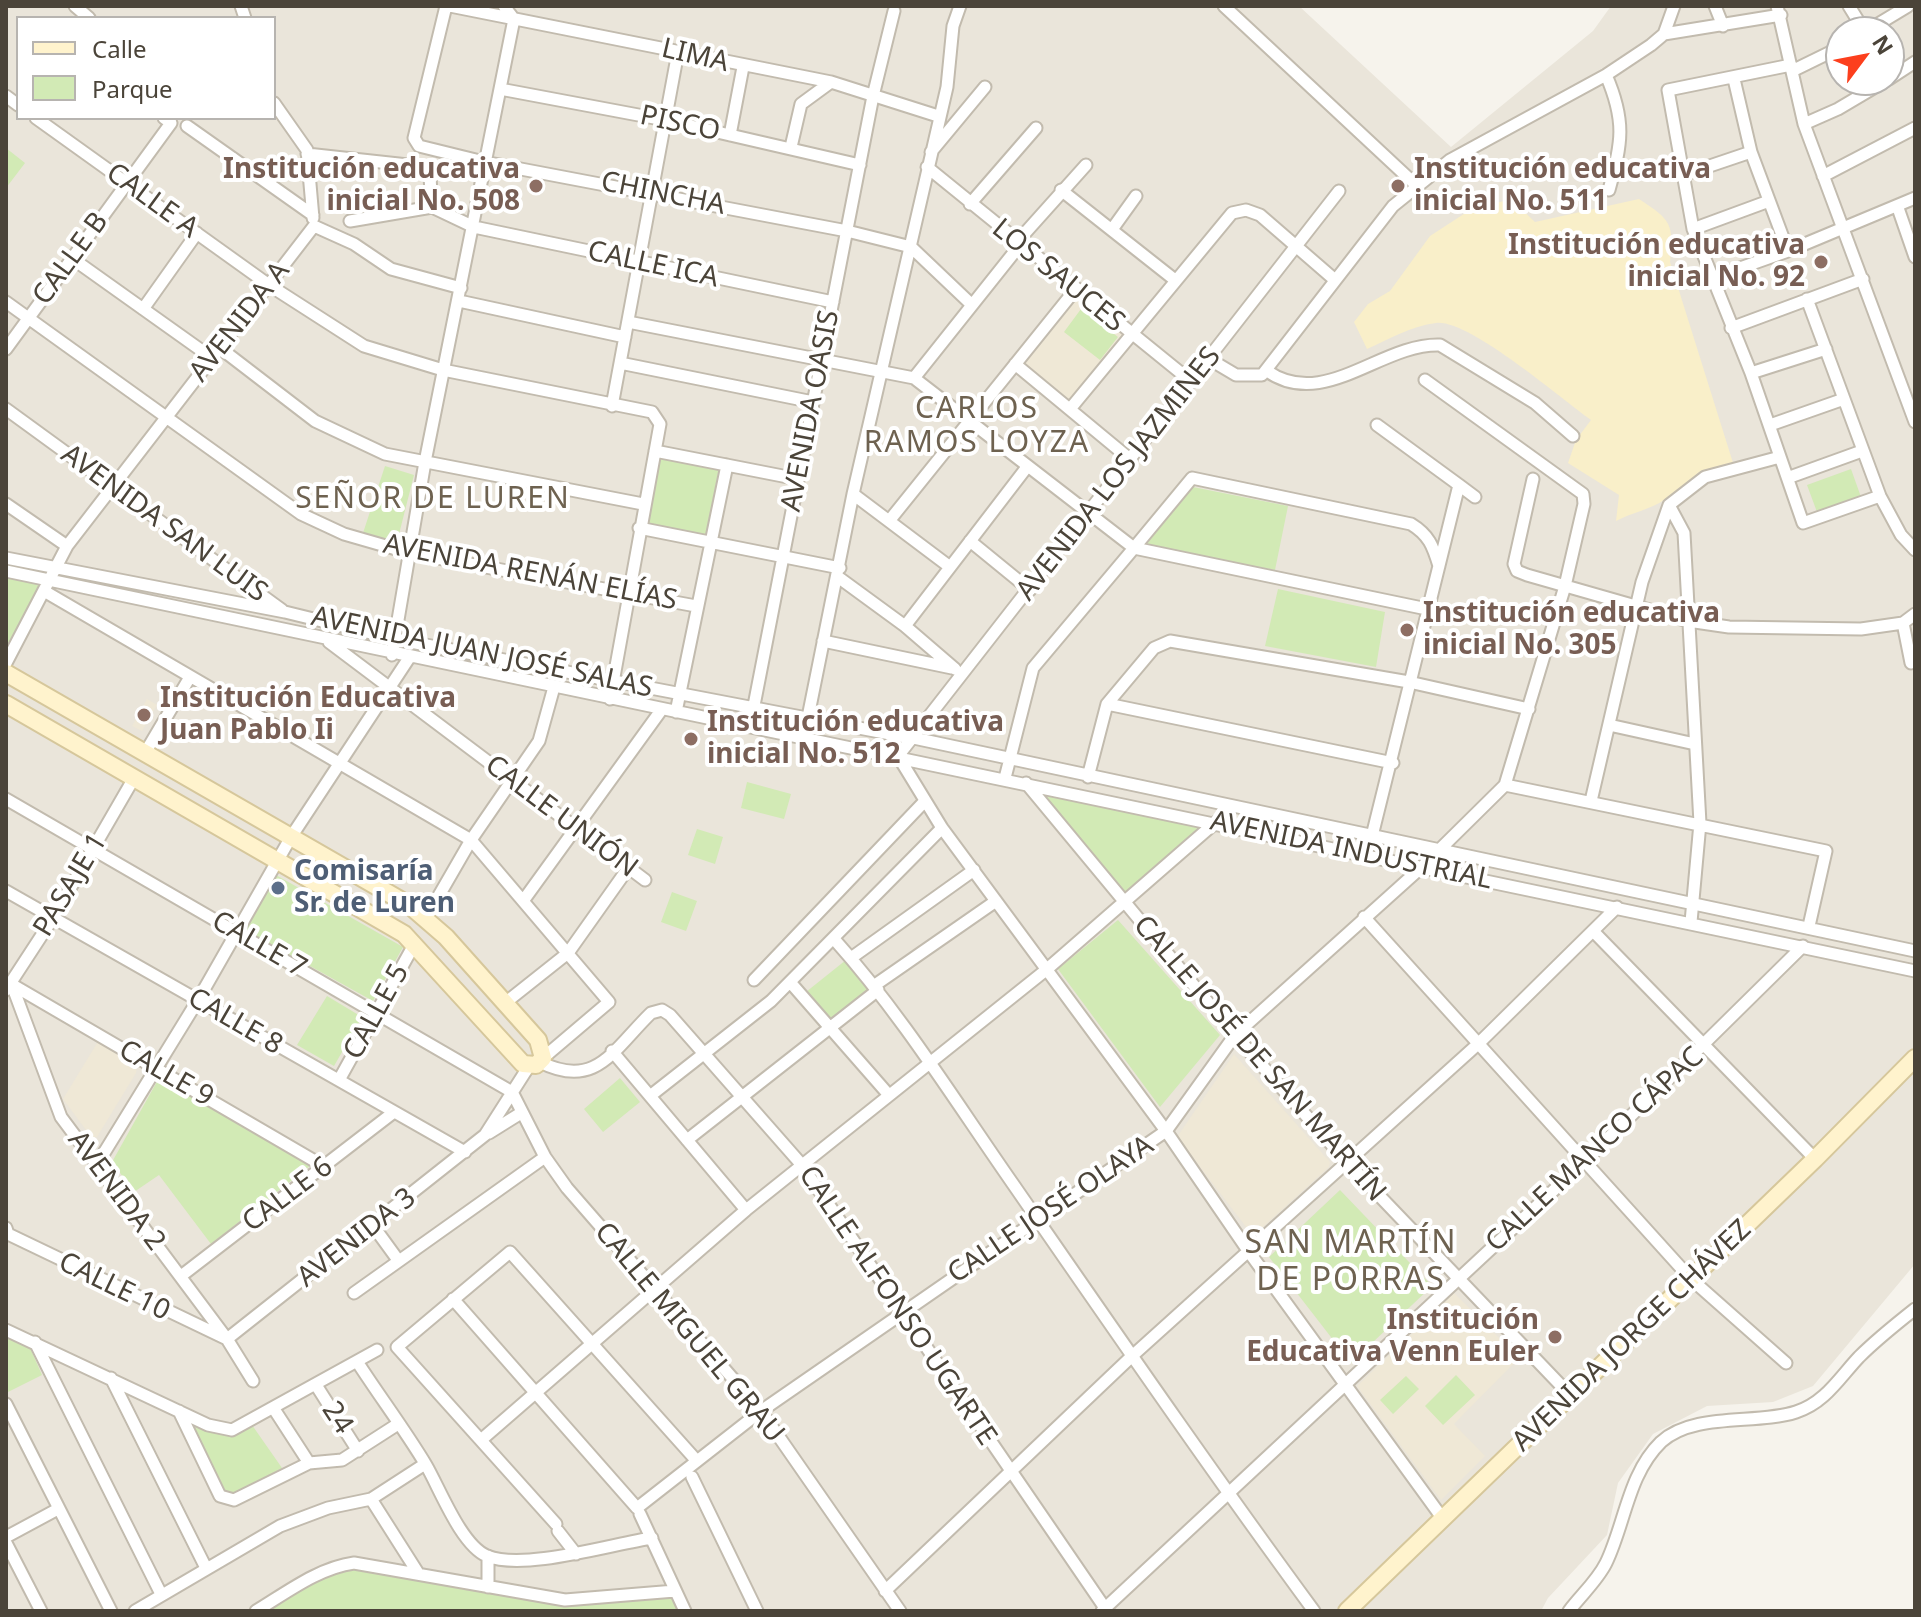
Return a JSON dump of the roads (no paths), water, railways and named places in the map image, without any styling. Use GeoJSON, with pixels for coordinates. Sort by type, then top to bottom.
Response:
{"type":"FeatureCollection","features":[{"type":"Feature","properties":{"kind":"street","name":"LIMA"},"geometry":{"type":"LineString","coordinates":[[448,6],[743,67],[831,82],[938,116]]}},
{"type":"Feature","properties":{"kind":"street","name":"CHINCHA"},"geometry":{"type":"LineString","coordinates":[[448,6],[415,143],[484,162],[652,191],[911,247]]}},
{"type":"Feature","properties":{"kind":"street"},"geometry":{"type":"LineString","coordinates":[[392,655],[425,462],[514,19],[504,6]]}},
{"type":"Feature","properties":{"kind":"street"},"geometry":{"type":"LineString","coordinates":[[804,737],[853,494],[947,87],[953,26],[960,6]]}},
{"type":"Feature","properties":{"kind":"street"},"geometry":{"type":"LineString","coordinates":[[1224,6],[1417,186]]}},
{"type":"Feature","properties":{"kind":"street"},"geometry":{"type":"LineString","coordinates":[[1664,34],[1674,6]]}},
{"type":"Feature","properties":{"kind":"street"},"geometry":{"type":"LineString","coordinates":[[1715,6],[1723,26]]}},
{"type":"Feature","properties":{"kind":"street"},"geometry":{"type":"LineString","coordinates":[[1910,6],[1915,12]]}},
{"type":"Feature","properties":{"kind":"street","name":"AVENIDA OASIS"},"geometry":{"type":"LineString","coordinates":[[750,726],[873,96],[894,11]]}},
{"type":"Feature","properties":{"kind":"street"},"geometry":{"type":"LineString","coordinates":[[1209,359],[1246,377],[1267,371],[1393,206],[1450,160],[1606,75],[1664,34],[1723,26],[1779,11],[1804,124],[1915,422]]}},
{"type":"Feature","properties":{"kind":"street"},"geometry":{"type":"LineString","coordinates":[[612,406],[678,52]]}},
{"type":"Feature","properties":{"kind":"street"},"geometry":{"type":"LineString","coordinates":[[1825,54],[1792,68],[1668,90],[1693,229],[1790,477],[1803,523],[1880,496]]}},
{"type":"Feature","properties":{"kind":"street"},"geometry":{"type":"LineString","coordinates":[[730,135],[743,67]]}},
{"type":"Feature","properties":{"kind":"street"},"geometry":{"type":"LineString","coordinates":[[1606,75],[1619,106],[1622,125],[1609,190]]}},
{"type":"Feature","properties":{"kind":"street"},"geometry":{"type":"LineString","coordinates":[[1734,79],[1751,152],[1788,251]]}},
{"type":"Feature","properties":{"kind":"street"},"geometry":{"type":"LineString","coordinates":[[791,147],[801,104],[831,82]]}},
{"type":"Feature","properties":{"kind":"street"},"geometry":{"type":"LineString","coordinates":[[930,153],[985,87]]}},
{"type":"Feature","properties":{"kind":"street","name":"PISCO"},"geometry":{"type":"LineString","coordinates":[[500,89],[665,120],[860,165]]}},
{"type":"Feature","properties":{"kind":"street"},"geometry":{"type":"LineString","coordinates":[[1804,124],[1860,96]]}},
{"type":"Feature","properties":{"kind":"street"},"geometry":{"type":"LineString","coordinates":[[276,106],[301,139],[307,154],[314,220]]}},
{"type":"Feature","properties":{"kind":"street","name":"CALLE A"},"geometry":{"type":"LineString","coordinates":[[39,120],[269,285],[364,346],[443,370],[652,412],[660,424],[655,451]]}},
{"type":"Feature","properties":{"kind":"street","name":"CALLE B"},"geometry":{"type":"LineString","coordinates":[[6,349],[127,183],[168,120]]}},
{"type":"Feature","properties":{"kind":"street"},"geometry":{"type":"LineString","coordinates":[[187,126],[314,220],[391,269],[461,288]]}},
{"type":"Feature","properties":{"kind":"street"},"geometry":{"type":"LineString","coordinates":[[970,204],[1036,128]]}},
{"type":"Feature","properties":{"kind":"street"},"geometry":{"type":"LineString","coordinates":[[1823,176],[1915,128]]}},
{"type":"Feature","properties":{"kind":"street"},"geometry":{"type":"LineString","coordinates":[[1683,175],[1751,152]]}},
{"type":"Feature","properties":{"kind":"street"},"geometry":{"type":"LineString","coordinates":[[307,154],[408,165],[430,177],[432,207],[350,221]]}},
{"type":"Feature","properties":{"kind":"street"},"geometry":{"type":"LineString","coordinates":[[914,378],[1061,190],[1086,165]]}},
{"type":"Feature","properties":{"kind":"street","name":"LOS SAUCES"},"geometry":{"type":"LineString","coordinates":[[927,167],[1192,382]]}},
{"type":"Feature","properties":{"kind":"street"},"geometry":{"type":"LineString","coordinates":[[1061,190],[1175,280]]}},
{"type":"Feature","properties":{"kind":"street","name":"AVENIDA LOS JAZMINES"},"geometry":{"type":"LineString","coordinates":[[898,756],[960,670],[1030,590],[1339,191]]}},
{"type":"Feature","properties":{"kind":"street"},"geometry":{"type":"LineString","coordinates":[[1113,228],[1136,196]]}},
{"type":"Feature","properties":{"kind":"street"},"geometry":{"type":"LineString","coordinates":[[1712,278],[1898,208],[1915,198]]}},
{"type":"Feature","properties":{"kind":"street"},"geometry":{"type":"LineString","coordinates":[[1693,229],[1769,201]]}},
{"type":"Feature","properties":{"kind":"street","name":"CALLE ICA"},"geometry":{"type":"LineString","coordinates":[[432,207],[474,227],[833,302]]}},
{"type":"Feature","properties":{"kind":"street"},"geometry":{"type":"LineString","coordinates":[[1898,208],[1915,257]]}},
{"type":"Feature","properties":{"kind":"street"},"geometry":{"type":"LineString","coordinates":[[1070,409],[1232,213],[1246,210],[1260,215],[1335,280]]}},
{"type":"Feature","properties":{"kind":"street","name":"AVENIDA A"},"geometry":{"type":"LineString","coordinates":[[6,663],[67,546],[269,285],[314,220]]}},
{"type":"Feature","properties":{"kind":"street"},"geometry":{"type":"LineString","coordinates":[[143,309],[197,233]]}},
{"type":"Feature","properties":{"kind":"street"},"geometry":{"type":"LineString","coordinates":[[911,247],[972,305]]}},
{"type":"Feature","properties":{"kind":"street"},"geometry":{"type":"LineString","coordinates":[[73,259],[212,358]]}},
{"type":"Feature","properties":{"kind":"street"},"geometry":{"type":"LineString","coordinates":[[1731,328],[1863,279]]}},
{"type":"Feature","properties":{"kind":"street"},"geometry":{"type":"LineString","coordinates":[[889,521],[1075,290]]}},
{"type":"Feature","properties":{"kind":"street"},"geometry":{"type":"LineString","coordinates":[[1807,299],[1880,496],[1901,535],[1915,550]]}},
{"type":"Feature","properties":{"kind":"street"},"geometry":{"type":"LineString","coordinates":[[459,301],[625,337]]}},
{"type":"Feature","properties":{"kind":"street","name":"AVENIDA RENÁN ELÍAS"},"geometry":{"type":"LineString","coordinates":[[6,302],[301,514],[344,534],[410,553],[696,606]]}},
{"type":"Feature","properties":{"kind":"street"},"geometry":{"type":"LineString","coordinates":[[628,322],[914,378],[1134,548],[1427,609]]}},
{"type":"Feature","properties":{"kind":"street"},"geometry":{"type":"LineString","coordinates":[[1267,371],[1293,385],[1312,384],[1340,377],[1415,347],[1440,345],[1535,403],[1573,436]]}},
{"type":"Feature","properties":{"kind":"street"},"geometry":{"type":"LineString","coordinates":[[220,348],[333,431],[385,454],[643,504]]}},
{"type":"Feature","properties":{"kind":"street"},"geometry":{"type":"LineString","coordinates":[[1751,373],[1826,349]]}},
{"type":"Feature","properties":{"kind":"street"},"geometry":{"type":"LineString","coordinates":[[620,363],[813,402]]}},
{"type":"Feature","properties":{"kind":"street"},"geometry":{"type":"LineString","coordinates":[[1015,364],[1131,460]]}},
{"type":"Feature","properties":{"kind":"street"},"geometry":{"type":"LineString","coordinates":[[1425,380],[1583,494],[1584,504],[1565,586],[1505,785],[1826,851],[1809,926]]}},
{"type":"Feature","properties":{"kind":"street"},"geometry":{"type":"LineString","coordinates":[[1770,425],[1844,399]]}},
{"type":"Feature","properties":{"kind":"street","name":"AVENIDA SAN LUIS"},"geometry":{"type":"LineString","coordinates":[[6,409],[323,637]]}},
{"type":"Feature","properties":{"kind":"street"},"geometry":{"type":"LineString","coordinates":[[1377,425],[1475,497]]}},
{"type":"Feature","properties":{"kind":"street"},"geometry":{"type":"LineString","coordinates":[[610,699],[655,451],[798,479]]}},
{"type":"Feature","properties":{"kind":"street"},"geometry":{"type":"LineString","coordinates":[[1790,477],[1862,451]]}},
{"type":"Feature","properties":{"kind":"street"},"geometry":{"type":"LineString","coordinates":[[1591,801],[1637,605],[1669,505],[1705,477],[1780,457]]}},
{"type":"Feature","properties":{"kind":"street"},"geometry":{"type":"LineString","coordinates":[[676,712],[727,465]]}},
{"type":"Feature","properties":{"kind":"street"},"geometry":{"type":"LineString","coordinates":[[905,626],[1027,467]]}},
{"type":"Feature","properties":{"kind":"street"},"geometry":{"type":"LineString","coordinates":[[1005,778],[1033,668],[1192,478],[1411,524],[1423,531],[1432,544],[1439,566]]}},
{"type":"Feature","properties":{"kind":"street"},"geometry":{"type":"LineString","coordinates":[[1533,479],[1514,564],[1517,571],[1688,621],[1729,627],[1861,629],[1903,623],[1915,614]]}},
{"type":"Feature","properties":{"kind":"street"},"geometry":{"type":"LineString","coordinates":[[1372,836],[1393,763],[1409,682],[1459,485]]}},
{"type":"Feature","properties":{"kind":"street"},"geometry":{"type":"LineString","coordinates":[[853,494],[950,567]]}},
{"type":"Feature","properties":{"kind":"street"},"geometry":{"type":"LineString","coordinates":[[6,504],[67,546]]}},
{"type":"Feature","properties":{"kind":"street"},"geometry":{"type":"LineString","coordinates":[[1669,505],[1684,533],[1700,823],[1691,922]]}},
{"type":"Feature","properties":{"kind":"street"},"geometry":{"type":"LineString","coordinates":[[639,528],[783,554],[839,573],[960,670]]}},
{"type":"Feature","properties":{"kind":"street"},"geometry":{"type":"LineString","coordinates":[[970,541],[1030,590]]}},
{"type":"Feature","properties":{"kind":"street","name":"AVENIDA JUAN JOSÉ SALAS"},"geometry":{"type":"LineString","coordinates":[[6,558],[285,612],[395,639],[910,738],[1809,926],[1915,951]]}},
{"type":"Feature","properties":{"kind":"street","name":"AVENIDA JUAN JOSÉ SALAS"},"geometry":{"type":"LineString","coordinates":[[6,571],[47,586],[164,604],[323,637],[392,655],[898,756]]}},
{"type":"Feature","properties":{"kind":"street"},"geometry":{"type":"LineString","coordinates":[[47,586],[190,677],[471,840],[568,953]]}},
{"type":"Feature","properties":{"kind":"street"},"geometry":{"type":"LineString","coordinates":[[164,604],[166,589]]}},
{"type":"Feature","properties":{"kind":"street"},"geometry":{"type":"LineString","coordinates":[[1903,623],[1911,663],[1915,662]]}},
{"type":"Feature","properties":{"kind":"street","name":"CALLE UNIÓN"},"geometry":{"type":"LineString","coordinates":[[323,637],[645,880]]}},
{"type":"Feature","properties":{"kind":"street"},"geometry":{"type":"LineString","coordinates":[[823,641],[960,670]]}},
{"type":"Feature","properties":{"kind":"street"},"geometry":{"type":"LineString","coordinates":[[1088,777],[1107,704],[1154,648],[1170,641],[1409,682],[1529,709]]}},
{"type":"Feature","properties":{"kind":"street"},"geometry":{"type":"LineString","coordinates":[[96,1166],[198,1000],[291,837],[409,658]]}},
{"type":"Feature","properties":{"kind":"street"},"geometry":{"type":"LineString","coordinates":[[6,673],[409,905],[426,918],[538,1040],[537,1062]]}},
{"type":"Feature","properties":{"kind":"street"},"geometry":{"type":"LineString","coordinates":[[145,753],[190,677]]}},
{"type":"Feature","properties":{"kind":"street"},"geometry":{"type":"LineString","coordinates":[[426,918],[471,840],[539,741],[554,687]]}},
{"type":"Feature","properties":{"kind":"street"},"geometry":{"type":"LineString","coordinates":[[6,704],[415,943],[523,1064],[537,1062],[570,1074],[582,1074],[595,1068],[612,1051],[746,1210]]}},
{"type":"Feature","properties":{"kind":"street"},"geometry":{"type":"LineString","coordinates":[[1107,704],[1393,763]]}},
{"type":"Feature","properties":{"kind":"street"},"geometry":{"type":"LineString","coordinates":[[523,901],[662,709]]}},
{"type":"Feature","properties":{"kind":"street"},"geometry":{"type":"LineString","coordinates":[[1609,725],[1695,744]]}},
{"type":"Feature","properties":{"kind":"street"},"geometry":{"type":"LineString","coordinates":[[898,756],[942,828],[1166,1131],[1249,1252],[1443,1519]]}},
{"type":"Feature","properties":{"kind":"street","name":"AVENIDA INDUSTRIAL"},"geometry":{"type":"LineString","coordinates":[[898,756],[1803,946]]}},
{"type":"Feature","properties":{"kind":"street","name":"PASAJE 1"},"geometry":{"type":"LineString","coordinates":[[8,986],[53,918],[134,778]]}},
{"type":"Feature","properties":{"kind":"street","name":"CALLE JOSÉ DE SAN MARTÍN"},"geometry":{"type":"LineString","coordinates":[[1025,782],[1235,1035],[1348,1163],[1570,1395]]}},
{"type":"Feature","properties":{"kind":"street","name":"CALLE JOSÉ OLAYA"},"geometry":{"type":"LineString","coordinates":[[639,1511],[696,1460],[761,1411],[1166,1131],[1235,1035],[1423,866],[1505,785]]}},
{"type":"Feature","properties":{"kind":"street","name":"CALLE 7"},"geometry":{"type":"LineString","coordinates":[[6,799],[512,1092]]}},
{"type":"Feature","properties":{"kind":"street"},"geometry":{"type":"LineString","coordinates":[[754,980],[924,802]]}},
{"type":"Feature","properties":{"kind":"street"},"geometry":{"type":"LineString","coordinates":[[481,1440],[746,1210],[1046,970],[1216,822]]}},
{"type":"Feature","properties":{"kind":"street"},"geometry":{"type":"LineString","coordinates":[[650,1096],[771,1001],[942,828]]}},
{"type":"Feature","properties":{"kind":"street"},"geometry":{"type":"LineString","coordinates":[[505,1003],[568,953],[629,867]]}},
{"type":"Feature","properties":{"kind":"street"},"geometry":{"type":"LineString","coordinates":[[851,958],[974,870]]}},
{"type":"Feature","properties":{"kind":"street","name":"CALLE 8"},"geometry":{"type":"LineString","coordinates":[[6,891],[465,1152]]}},
{"type":"Feature","properties":{"kind":"street"},"geometry":{"type":"LineString","coordinates":[[687,1140],[876,987],[996,901]]}},
{"type":"Feature","properties":{"kind":"street"},"geometry":{"type":"LineString","coordinates":[[885,1591],[1131,1357],[1478,1044],[1617,907]]}},
{"type":"Feature","properties":{"kind":"street"},"geometry":{"type":"LineString","coordinates":[[1364,917],[1691,1279],[1786,1363]]}},
{"type":"Feature","properties":{"kind":"street"},"geometry":{"type":"LineString","coordinates":[[1593,931],[1815,1159]]}},
{"type":"Feature","properties":{"kind":"street"},"geometry":{"type":"LineString","coordinates":[[834,939],[876,987],[931,1062],[1131,1357],[1314,1611]]}},
{"type":"Feature","properties":{"kind":"street","name":"CALLE 5"},"geometry":{"type":"LineString","coordinates":[[339,1080],[415,943]]}},
{"type":"Feature","properties":{"kind":"street"},"geometry":{"type":"LineString","coordinates":[[1803,946],[1915,971]]}},
{"type":"Feature","properties":{"kind":"street","name":"CALLE MANCO CÁPAC"},"geometry":{"type":"LineString","coordinates":[[1104,1610],[1583,1163],[1803,946]]}},
{"type":"Feature","properties":{"kind":"street","name":"AVENIDA 3"},"geometry":{"type":"LineString","coordinates":[[485,1135],[512,1092],[537,1062],[609,1002],[568,953]]}},
{"type":"Feature","properties":{"kind":"street"},"geometry":{"type":"LineString","coordinates":[[790,982],[888,1094]]}},
{"type":"Feature","properties":{"kind":"street","name":"CALLE 9"},"geometry":{"type":"LineString","coordinates":[[8,986],[325,1167]]}},
{"type":"Feature","properties":{"kind":"street","name":"AVENIDA 2"},"geometry":{"type":"LineString","coordinates":[[8,986],[61,1117],[227,1339],[253,1381]]}},
{"type":"Feature","properties":{"kind":"street","name":"CALLE ALFONSO UGARTE"},"geometry":{"type":"LineString","coordinates":[[612,1051],[651,1013],[662,1010],[670,1015],[742,1096],[801,1164],[1104,1610]]}},
{"type":"Feature","properties":{"kind":"street","name":"AVENIDA JORGE CHÁVEZ"},"geometry":{"type":"LineString","coordinates":[[1347,1611],[1815,1159],[1915,1058]]}},
{"type":"Feature","properties":{"kind":"street","name":"CALLE MIGUEL GRAU"},"geometry":{"type":"LineString","coordinates":[[512,1092],[545,1157],[603,1232],[761,1411],[900,1611]]}},
{"type":"Feature","properties":{"kind":"street","name":"CALLE 6"},"geometry":{"type":"LineString","coordinates":[[181,1276],[394,1112]]}},
{"type":"Feature","properties":{"kind":"street","name":"AVENIDA 3"},"geometry":{"type":"LineString","coordinates":[[227,1339],[374,1227],[485,1135],[521,1113]]}},
{"type":"Feature","properties":{"kind":"street"},"geometry":{"type":"LineString","coordinates":[[354,1293],[545,1157]]}},
{"type":"Feature","properties":{"kind":"street"},"geometry":{"type":"LineString","coordinates":[[374,1227],[398,1260]]}},
{"type":"Feature","properties":{"kind":"street","name":"CALLE 10"},"geometry":{"type":"LineString","coordinates":[[7,1233],[227,1339]]}},
{"type":"Feature","properties":{"kind":"street"},"geometry":{"type":"LineString","coordinates":[[576,1554],[557,1527],[397,1347],[510,1252],[696,1460]]}},
{"type":"Feature","properties":{"kind":"street"},"geometry":{"type":"LineString","coordinates":[[453,1299],[639,1511],[685,1611]]}},
{"type":"Feature","properties":{"kind":"street"},"geometry":{"type":"LineString","coordinates":[[1569,1611],[1607,1561],[1631,1491],[1660,1444],[1669,1436],[1701,1425],[1782,1416],[1808,1407],[1915,1309]]}},
{"type":"Feature","properties":{"kind":"street"},"geometry":{"type":"LineString","coordinates":[[6,1330],[208,1425],[232,1430],[377,1350]]}},
{"type":"Feature","properties":{"kind":"street"},"geometry":{"type":"LineString","coordinates":[[34,1342],[161,1594]]}},
{"type":"Feature","properties":{"kind":"street"},"geometry":{"type":"LineString","coordinates":[[358,1363],[425,1464],[452,1515],[475,1548],[488,1556],[508,1559],[576,1554],[652,1538]]}},
{"type":"Feature","properties":{"kind":"street"},"geometry":{"type":"LineString","coordinates":[[111,1378],[206,1568]]}},
{"type":"Feature","properties":{"kind":"street","name":"24"},"geometry":{"type":"LineString","coordinates":[[316,1385],[358,1451]]}},
{"type":"Feature","properties":{"kind":"street"},"geometry":{"type":"LineString","coordinates":[[6,1404],[111,1611]]}},
{"type":"Feature","properties":{"kind":"street"},"geometry":{"type":"LineString","coordinates":[[274,1409],[309,1463]]}},
{"type":"Feature","properties":{"kind":"street"},"geometry":{"type":"LineString","coordinates":[[179,1410],[220,1496],[234,1500],[309,1463],[342,1460],[398,1424]]}},
{"type":"Feature","properties":{"kind":"street"},"geometry":{"type":"LineString","coordinates":[[135,1611],[301,1516],[371,1499],[425,1464]]}},
{"type":"Feature","properties":{"kind":"street"},"geometry":{"type":"LineString","coordinates":[[692,1477],[757,1611]]}},
{"type":"Feature","properties":{"kind":"street"},"geometry":{"type":"LineString","coordinates":[[371,1499],[418,1573]]}},
{"type":"Feature","properties":{"kind":"street"},"geometry":{"type":"LineString","coordinates":[[41,1611],[6,1540],[58,1509]]}},
{"type":"Feature","properties":{"kind":"street"},"geometry":{"type":"LineString","coordinates":[[488,1556],[488,1587]]}},
{"type":"Feature","properties":{"kind":"street"},"geometry":{"type":"LineString","coordinates":[[256,1611],[337,1565],[354,1563],[565,1600],[675,1591]]}},
{"type":"Feature","properties":{"kind":"place","name":"Institución educativa inicial No. 508"},"geometry":{"type":"Point","coordinates":[536,186]}},
{"type":"Feature","properties":{"kind":"place","name":"Institución educativa inicial No. 511"},"geometry":{"type":"Point","coordinates":[1398,186]}},
{"type":"Feature","properties":{"kind":"place","name":"Institución educativa inicial No. 92"},"geometry":{"type":"Point","coordinates":[1821,262]}},
{"type":"Feature","properties":{"kind":"place","name":"Institución educativa inicial No. 305"},"geometry":{"type":"Point","coordinates":[1407,630]}},
{"type":"Feature","properties":{"kind":"place","name":"Institución Educativa Juan Pablo Ii"},"geometry":{"type":"Point","coordinates":[144,715]}},
{"type":"Feature","properties":{"kind":"place","name":"Institución educativa inicial No. 512"},"geometry":{"type":"Point","coordinates":[691,739]}},
{"type":"Feature","properties":{"kind":"place","name":"Comisaría Sr. de Luren"},"geometry":{"type":"Point","coordinates":[278,888]}},
{"type":"Feature","properties":{"kind":"place","name":"Institución Educativa Venn Euler"},"geometry":{"type":"Point","coordinates":[1555,1337]}},
{"type":"Feature","properties":{"kind":"district","name":"CARLOS RAMOS LOYZA"},"geometry":{"type":"Point","coordinates":[977,426]}},
{"type":"Feature","properties":{"kind":"district","name":"SEÑOR DE LUREN"},"geometry":{"type":"Point","coordinates":[433,499]}},
{"type":"Feature","properties":{"kind":"district","name":"SAN MARTÍN DE PORRAS"},"geometry":{"type":"Point","coordinates":[1351,1262]}}]}
